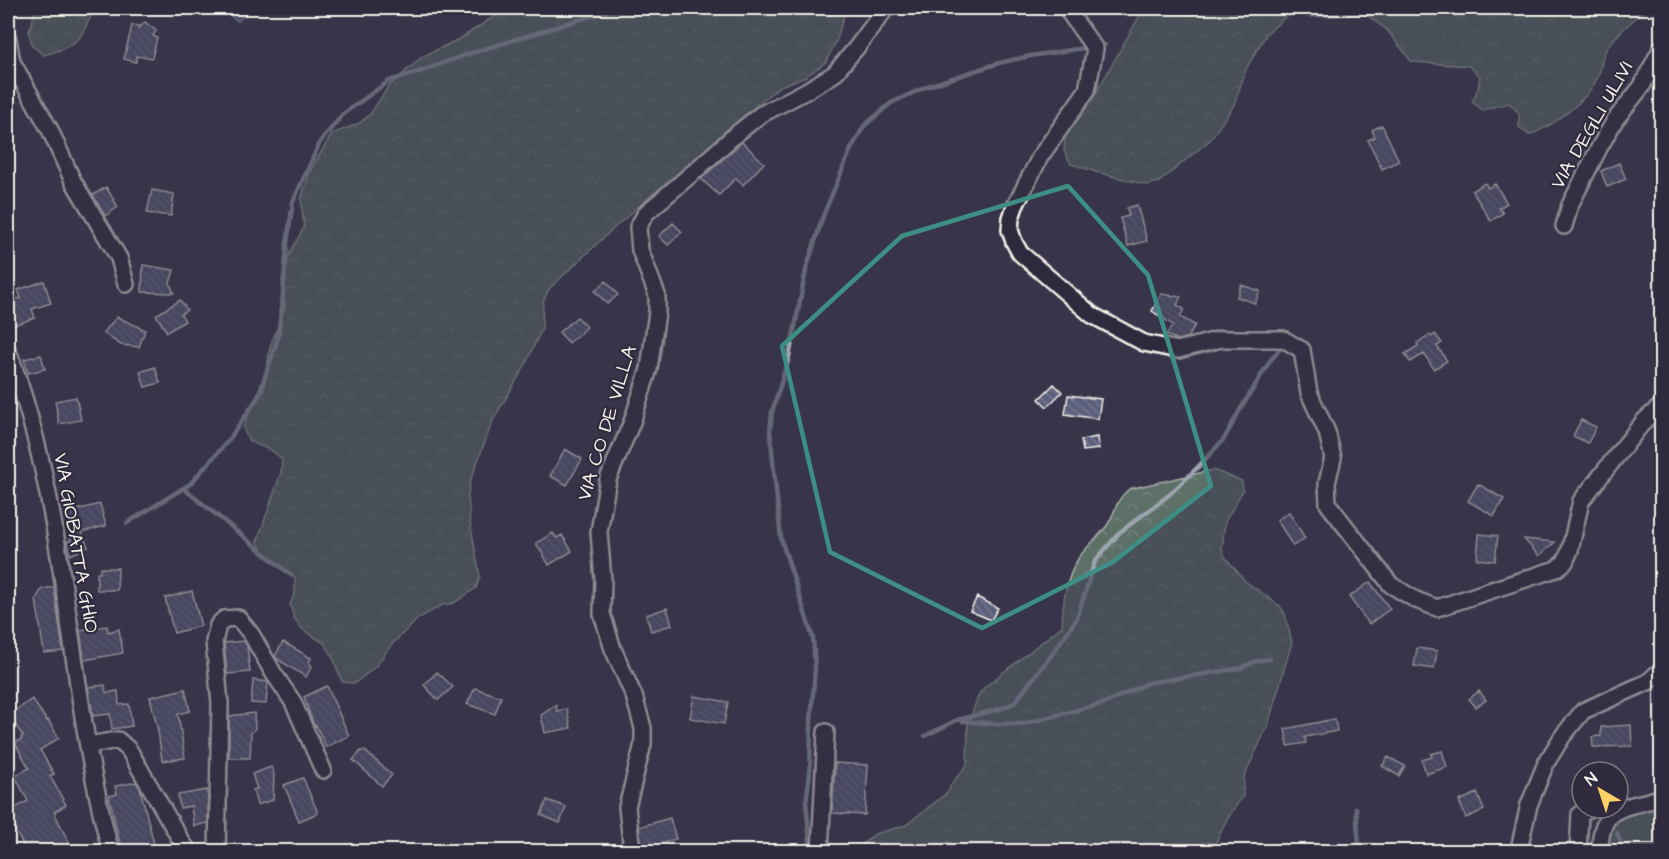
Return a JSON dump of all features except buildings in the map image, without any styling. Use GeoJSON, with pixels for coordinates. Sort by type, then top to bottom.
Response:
{"type":"FeatureCollection","features":[{"type":"Feature","properties":{"kind":"street","name":"VIA CO DE VILLA"},"geometry":{"type":"LineString","coordinates":[[634,852],[630,842],[627,807],[643,744],[643,728],[634,696],[613,649],[602,614],[603,580],[599,532],[608,479],[632,422],[649,369],[657,312],[657,295],[640,250],[638,227],[646,213],[760,115],[834,74],[886,8]]}},
{"type":"Feature","properties":{"kind":"street"},"geometry":{"type":"LineString","coordinates":[[1066,8],[1095,50],[1087,90],[1040,157],[1015,206],[1010,230],[1020,253],[1092,315],[1144,343],[1178,350],[1221,339],[1283,339],[1302,350],[1309,393],[1327,432],[1333,458],[1327,483],[1335,501],[1391,585],[1416,600],[1437,608],[1556,569],[1565,562],[1570,550],[1581,501],[1644,421],[1662,405]]}},
{"type":"Feature","properties":{"kind":"street"},"geometry":{"type":"LineString","coordinates":[[8,39],[12,62],[50,130],[73,181],[119,258],[126,284]]}},
{"type":"Feature","properties":{"kind":"street","name":"VIA DEGLI ULIVI"},"geometry":{"type":"LineString","coordinates":[[1564,226],[1570,205],[1599,148],[1616,120],[1642,86],[1662,47]]}},
{"type":"Feature","properties":{"kind":"street","name":"VIA GIOBATTA GHIO"},"geometry":{"type":"LineString","coordinates":[[8,351],[41,460],[62,567],[100,809],[111,852]]}},
{"type":"Feature","properties":{"kind":"street"},"geometry":{"type":"LineString","coordinates":[[218,852],[220,703],[214,642],[218,625],[224,619],[238,618],[251,634],[293,702],[323,770]]}},
{"type":"Feature","properties":{"kind":"street"},"geometry":{"type":"LineString","coordinates":[[1516,852],[1519,849],[1529,805],[1546,763],[1562,737],[1583,711],[1648,682],[1662,669]]}},
{"type":"Feature","properties":{"kind":"street"},"geometry":{"type":"LineString","coordinates":[[820,852],[826,732]]}},
{"type":"Feature","properties":{"kind":"street"},"geometry":{"type":"LineString","coordinates":[[89,745],[118,740],[129,750],[183,844],[190,852]]}},
{"type":"Feature","properties":{"kind":"street"},"geometry":{"type":"LineString","coordinates":[[1630,806],[1662,797]]}},
{"type":"Feature","properties":{"kind":"street"},"geometry":{"type":"LineString","coordinates":[[1578,852],[1580,820]]}},
{"type":"Feature","properties":{"kind":"street"},"geometry":{"type":"LineString","coordinates":[[1600,852],[1600,837],[1606,820]]}},
{"type":"Feature","properties":{"kind":"highlighted area"},"geometry":{"type":"Polygon","coordinates":[[[1068,186],[1148,275],[1211,486],[1113,562],[982,628],[830,552],[782,346],[902,236],[1068,186]]]}},
{"type":"Feature","properties":{"kind":"green space"},"geometry":{"type":"Polygon","coordinates":[[[36,8],[96,8],[76,41],[63,49],[44,55],[32,46],[29,32],[36,8]]]}},
{"type":"Feature","properties":{"kind":"green space"},"geometry":{"type":"Polygon","coordinates":[[[507,8],[846,8],[837,39],[826,62],[805,77],[780,86],[759,103],[616,226],[549,289],[543,302],[542,328],[526,364],[493,420],[470,482],[468,495],[470,522],[480,576],[476,588],[454,603],[442,605],[419,618],[391,645],[375,667],[355,683],[342,682],[332,655],[324,643],[302,629],[294,618],[290,605],[295,592],[295,578],[264,553],[257,542],[281,473],[282,459],[272,451],[249,441],[243,428],[264,389],[270,347],[285,307],[282,279],[290,253],[304,227],[301,199],[310,171],[332,134],[360,123],[371,113],[388,87],[422,57],[463,37],[507,8]]]}},
{"type":"Feature","properties":{"kind":"green space"},"geometry":{"type":"Polygon","coordinates":[[[1144,8],[1647,8],[1612,41],[1604,55],[1597,79],[1585,96],[1558,120],[1529,135],[1519,127],[1519,113],[1509,103],[1483,110],[1472,102],[1478,89],[1480,76],[1469,66],[1412,62],[1387,30],[1365,14],[1287,16],[1267,33],[1247,67],[1234,105],[1210,140],[1159,182],[1147,185],[1071,164],[1064,151],[1065,137],[1092,100],[1144,8]]]}},
{"type":"Feature","properties":{"kind":"green space"},"geometry":{"type":"Polygon","coordinates":[[[1213,470],[1242,481],[1243,490],[1225,522],[1222,550],[1245,581],[1280,606],[1285,614],[1292,642],[1268,725],[1244,777],[1243,796],[1227,819],[1212,851],[1140,851],[1136,846],[1127,846],[1115,852],[971,851],[948,842],[936,851],[856,851],[875,834],[906,825],[948,792],[952,783],[967,765],[968,724],[979,694],[1062,626],[1063,608],[1070,575],[1081,554],[1108,524],[1125,493],[1129,489],[1213,470]]]}},
{"type":"Feature","properties":{"kind":"green space"},"geometry":{"type":"Polygon","coordinates":[[[1661,806],[1661,851],[1602,852],[1611,827],[1619,820],[1630,820],[1631,814],[1661,806]]]}},
{"type":"Feature","properties":{"kind":"water"},"geometry":{"type":"Polygon","coordinates":[[[224,8],[244,8],[247,13],[238,21],[224,8]]]}},
{"type":"Feature","properties":{"kind":"waterway"},"geometry":{"type":"LineString","coordinates":[[127,523],[190,484],[228,441],[258,397],[277,341],[293,202],[320,142],[343,114],[389,81],[617,8]]}},
{"type":"Feature","properties":{"kind":"waterway"},"geometry":{"type":"LineString","coordinates":[[811,852],[806,802],[810,773],[815,668],[813,638],[781,539],[770,431],[772,412],[789,357],[806,270],[823,216],[851,149],[864,126],[891,103],[928,86],[999,63],[1105,45]]}},
{"type":"Feature","properties":{"kind":"waterway"},"geometry":{"type":"LineString","coordinates":[[925,736],[957,720],[1014,703],[1077,618],[1095,561],[1120,532],[1169,495],[1224,439],[1270,361],[1284,344]]}},
{"type":"Feature","properties":{"kind":"waterway"},"geometry":{"type":"LineString","coordinates":[[183,488],[291,575]]}},
{"type":"Feature","properties":{"kind":"waterway"},"geometry":{"type":"LineString","coordinates":[[962,721],[1022,724],[1105,703],[1148,683],[1241,668],[1256,661],[1270,659]]}},
{"type":"Feature","properties":{"kind":"waterway"},"geometry":{"type":"LineString","coordinates":[[1356,808],[1359,845],[1356,852]]}},
{"type":"Feature","properties":{"kind":"waterway"},"geometry":{"type":"LineString","coordinates":[[1617,833],[1625,852]]}}]}
